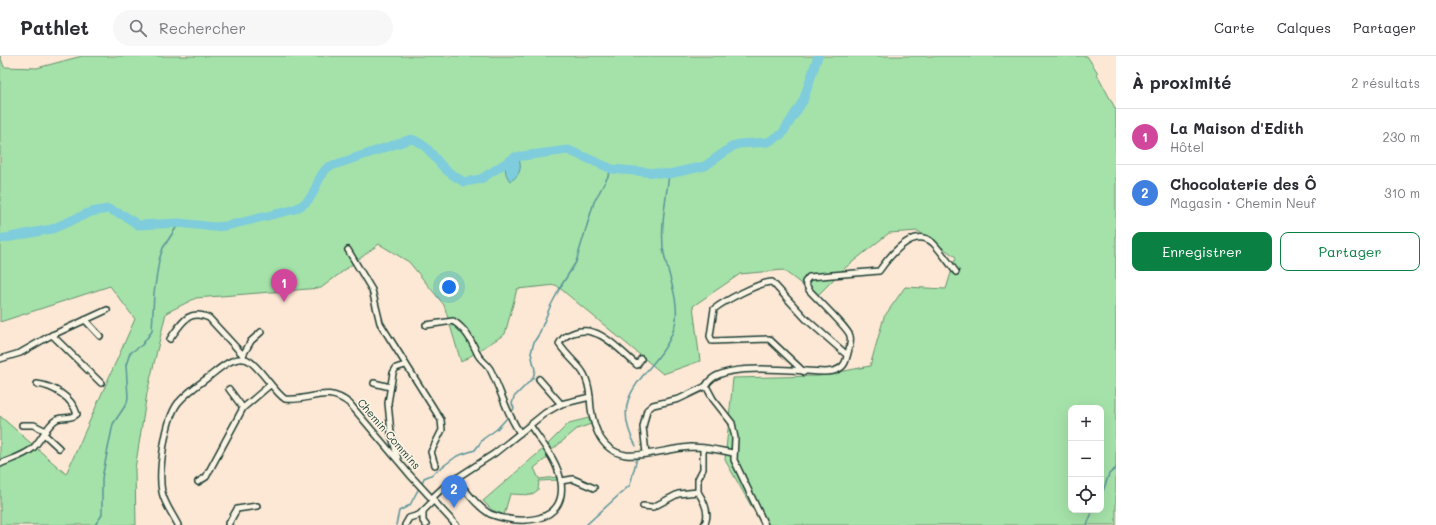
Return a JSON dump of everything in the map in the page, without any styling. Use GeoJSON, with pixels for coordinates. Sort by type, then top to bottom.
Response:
{"type":"FeatureCollection","features":[{"type":"Feature","properties":{"kind":"street"},"geometry":{"type":"LineString","coordinates":[[646,453],[643,427],[647,410],[653,405],[679,399],[706,386],[722,373],[736,369],[828,372],[837,371],[844,365],[851,339],[848,331],[809,290],[805,282],[806,279],[814,275],[879,271],[886,260],[900,245],[909,240],[918,239],[926,239],[932,243],[956,272]]}},
{"type":"Feature","properties":{"kind":"street"},"geometry":{"type":"LineString","coordinates":[[348,250],[372,290],[380,324],[443,424],[431,452],[435,465]]}},
{"type":"Feature","properties":{"kind":"street"},"geometry":{"type":"LineString","coordinates":[[804,372],[769,339],[712,341],[710,336],[714,309],[751,289],[768,282],[772,282],[806,319],[847,355]]}},
{"type":"Feature","properties":{"kind":"street"},"geometry":{"type":"LineString","coordinates":[[0,359],[20,353],[52,335],[107,310]]}},
{"type":"Feature","properties":{"kind":"street","name":"Chemin Commins"},"geometry":{"type":"LineString","coordinates":[[170,339],[188,317],[200,315],[209,318],[244,357],[251,362],[270,385],[285,399],[330,394],[343,398],[350,404],[456,525]]}},
{"type":"Feature","properties":{"kind":"street"},"geometry":{"type":"LineString","coordinates":[[85,320],[100,336]]}},
{"type":"Feature","properties":{"kind":"street"},"geometry":{"type":"LineString","coordinates":[[426,325],[454,321],[459,324],[473,342],[479,357],[489,368],[510,419],[520,433]]}},
{"type":"Feature","properties":{"kind":"street"},"geometry":{"type":"LineString","coordinates":[[641,359],[637,365],[598,333],[587,330],[569,334],[560,341],[559,344],[584,372],[589,382],[593,423],[598,435],[603,441],[611,448],[625,455],[690,447],[734,453]]}},
{"type":"Feature","properties":{"kind":"street"},"geometry":{"type":"LineString","coordinates":[[178,525],[163,495],[162,488],[164,452],[174,410],[184,396],[223,366],[244,357],[251,341],[261,332]]}},
{"type":"Feature","properties":{"kind":"street"},"geometry":{"type":"LineString","coordinates":[[52,335],[101,383]]}},
{"type":"Feature","properties":{"kind":"street"},"geometry":{"type":"LineString","coordinates":[[399,461],[391,433],[388,408],[390,387],[394,370],[405,365]]}},
{"type":"Feature","properties":{"kind":"street"},"geometry":{"type":"LineString","coordinates":[[539,379],[561,404]]}},
{"type":"Feature","properties":{"kind":"street"},"geometry":{"type":"LineString","coordinates":[[374,383],[390,387]]}},
{"type":"Feature","properties":{"kind":"street"},"geometry":{"type":"LineString","coordinates":[[0,464],[25,453],[34,447],[45,432],[58,419],[71,418],[77,414],[74,407],[54,388],[37,384]]}},
{"type":"Feature","properties":{"kind":"street"},"geometry":{"type":"LineString","coordinates":[[198,482],[206,477],[243,408],[270,385]]}},
{"type":"Feature","properties":{"kind":"street"},"geometry":{"type":"LineString","coordinates":[[706,386],[713,399],[732,423],[736,438],[734,453],[737,468],[765,525]]}},
{"type":"Feature","properties":{"kind":"street"},"geometry":{"type":"LineString","coordinates":[[229,389],[243,408]]}},
{"type":"Feature","properties":{"kind":"street"},"geometry":{"type":"LineString","coordinates":[[405,525],[409,518],[419,515],[433,499],[456,479],[495,453],[530,426],[544,413],[561,404],[590,397]]}},
{"type":"Feature","properties":{"kind":"street"},"geometry":{"type":"LineString","coordinates":[[22,425],[34,425],[45,432],[59,448]]}},
{"type":"Feature","properties":{"kind":"street"},"geometry":{"type":"LineString","coordinates":[[456,479],[483,509],[489,513],[513,522],[532,524],[543,519],[556,506],[560,497],[561,481],[554,462],[530,426]]}},
{"type":"Feature","properties":{"kind":"street"},"geometry":{"type":"LineString","coordinates":[[703,448],[703,469],[698,479],[698,492],[705,501],[707,521],[704,525]]}},
{"type":"Feature","properties":{"kind":"street"},"geometry":{"type":"LineString","coordinates":[[561,481],[574,479],[594,488]]}},
{"type":"Feature","properties":{"kind":"street"},"geometry":{"type":"LineString","coordinates":[[643,506],[653,507],[678,494],[698,492]]}},
{"type":"Feature","properties":{"kind":"street"},"geometry":{"type":"LineString","coordinates":[[228,525],[237,509],[257,506]]}},
{"type":"Feature","properties":{"kind":"street"},"geometry":{"type":"LineString","coordinates":[[423,511],[423,521],[426,525]]}},
{"type":"Feature","properties":{"kind":"green space"},"geometry":{"type":"Polygon","coordinates":[[[0,56],[4,67],[37,68],[82,56],[1087,56],[1098,73],[1097,74],[1116,110],[1116,525],[762,525],[725,460],[733,378],[819,376],[870,366],[884,317],[905,287],[946,289],[956,257],[918,231],[889,233],[845,268],[817,296],[783,270],[740,274],[693,306],[700,361],[663,374],[556,285],[517,289],[505,334],[461,362],[444,305],[409,262],[379,244],[321,288],[196,298],[166,313],[147,393],[135,469],[136,525],[0,525],[0,416],[66,474],[135,319],[110,286],[0,322],[0,56]]]}},
{"type":"Feature","properties":{"kind":"green space"},"geometry":{"type":"Polygon","coordinates":[[[589,418],[591,424],[577,429],[552,450],[548,444],[569,423],[589,418]]]}},
{"type":"Feature","properties":{"kind":"green space"},"geometry":{"type":"Polygon","coordinates":[[[543,449],[548,457],[534,468],[539,479],[557,477],[558,480],[539,481],[538,490],[531,495],[510,494],[504,515],[492,510],[483,501],[543,449]]]}},
{"type":"Feature","properties":{"kind":"water"},"geometry":{"type":"Polygon","coordinates":[[[515,154],[520,161],[520,169],[517,176],[510,181],[505,170],[509,159],[515,154]]]}},
{"type":"Feature","properties":{"kind":"waterway"},"geometry":{"type":"LineString","coordinates":[[0,239],[52,229],[91,212],[108,209],[125,216],[138,225],[179,223],[214,227],[226,226],[292,210],[301,206],[307,201],[323,172],[328,167],[411,139],[422,144],[446,170],[464,182],[481,179],[515,157],[568,150],[612,169],[669,174],[705,166],[733,146],[739,144],[768,142],[782,134],[803,101],[818,56]]}},
{"type":"Feature","properties":{"kind":"waterway"},"geometry":{"type":"LineString","coordinates":[[511,414],[514,408],[512,404],[514,397],[533,378],[535,370],[531,353],[534,342],[561,286],[576,262],[594,202],[612,169]]}},
{"type":"Feature","properties":{"kind":"waterway"},"geometry":{"type":"LineString","coordinates":[[636,446],[628,426],[626,409],[630,395],[638,382],[659,356],[668,342],[675,325],[675,296],[663,247],[663,220],[669,174]]}},
{"type":"Feature","properties":{"kind":"waterway"},"geometry":{"type":"LineString","coordinates":[[95,525],[102,515],[102,478],[113,424],[127,403],[126,365],[130,353],[142,345],[152,331],[154,293],[159,260],[163,248],[179,223]]}},
{"type":"Feature","properties":{"kind":"waterway"},"geometry":{"type":"LineString","coordinates":[[421,485],[424,478],[431,475],[457,456],[475,450],[483,439],[497,429],[508,417]]}},
{"type":"Feature","properties":{"kind":"waterway"},"geometry":{"type":"LineString","coordinates":[[586,525],[630,485],[637,458]]}},
{"type":"Feature","properties":{"kind":"waterway"},"geometry":{"type":"LineString","coordinates":[[1104,488],[1109,474],[1116,468]]}},
{"type":"Feature","properties":{"kind":"waterway"},"geometry":{"type":"LineString","coordinates":[[396,525],[399,511],[410,505],[419,488]]}},
{"type":"Feature","properties":{"kind":"waterway"},"geometry":{"type":"LineString","coordinates":[[1087,525],[1092,513]]}},
{"type":"Feature","properties":{"kind":"place","name":"La Maison d'Edith"},"geometry":{"type":"Point","coordinates":[284,302]}},
{"type":"Feature","properties":{"kind":"place","name":"Chocolaterie des Ô"},"geometry":{"type":"Point","coordinates":[454,508]}}]}
